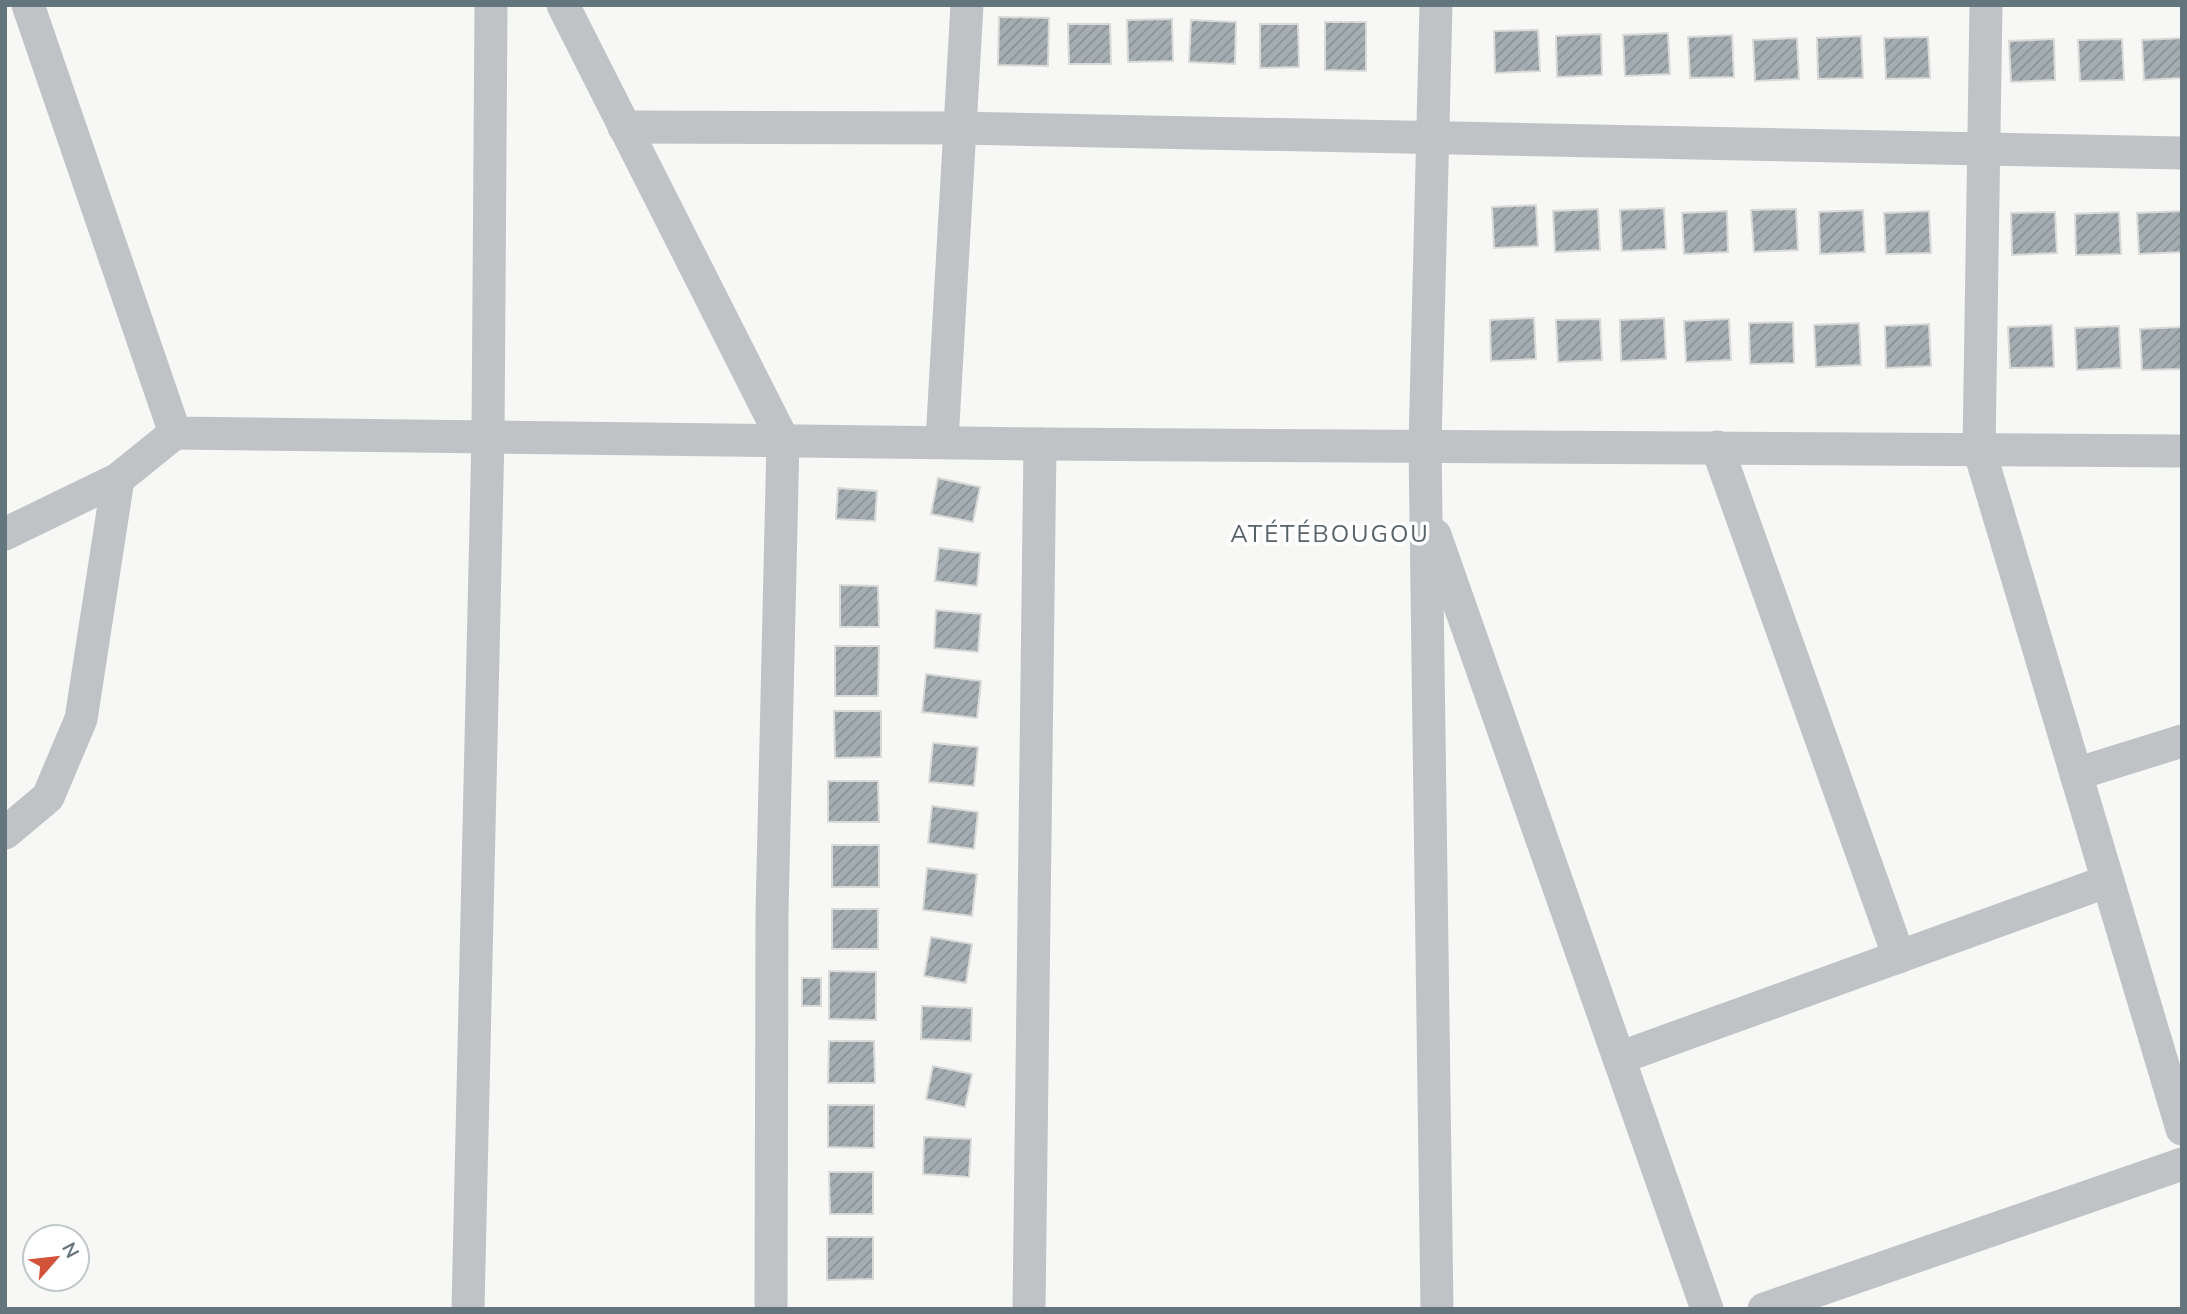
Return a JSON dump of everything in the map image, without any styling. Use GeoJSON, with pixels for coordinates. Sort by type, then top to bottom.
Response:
{"type":"FeatureCollection","features":[{"type":"Feature","properties":{"kind":"street"},"geometry":{"type":"LineString","coordinates":[[27,5],[175,433]]}},
{"type":"Feature","properties":{"kind":"street"},"geometry":{"type":"LineString","coordinates":[[468,1309],[488,436],[491,5]]}},
{"type":"Feature","properties":{"kind":"street"},"geometry":{"type":"LineString","coordinates":[[563,5],[783,440],[772,913],[771,1309]]}},
{"type":"Feature","properties":{"kind":"street"},"geometry":{"type":"LineString","coordinates":[[942,441],[967,5]]}},
{"type":"Feature","properties":{"kind":"street"},"geometry":{"type":"LineString","coordinates":[[1436,5],[1425,445],[1437,1309]]}},
{"type":"Feature","properties":{"kind":"street"},"geometry":{"type":"LineString","coordinates":[[1986,5],[1979,449],[2182,1129]]}},
{"type":"Feature","properties":{"kind":"street"},"geometry":{"type":"LineString","coordinates":[[624,127],[960,128],[2182,153]]}},
{"type":"Feature","properties":{"kind":"street"},"geometry":{"type":"LineString","coordinates":[[5,534],[118,480],[175,433],[1040,444],[2182,451]]}},
{"type":"Feature","properties":{"kind":"street"},"geometry":{"type":"LineString","coordinates":[[1029,1309],[1040,444]]}},
{"type":"Feature","properties":{"kind":"street"},"geometry":{"type":"LineString","coordinates":[[1717,447],[1899,957]]}},
{"type":"Feature","properties":{"kind":"street"},"geometry":{"type":"LineString","coordinates":[[5,833],[48,796],[81,719],[118,480]]}},
{"type":"Feature","properties":{"kind":"street"},"geometry":{"type":"LineString","coordinates":[[1426,510],[1707,1309]]}},
{"type":"Feature","properties":{"kind":"street"},"geometry":{"type":"LineString","coordinates":[[2076,774],[2182,741]]}},
{"type":"Feature","properties":{"kind":"street"},"geometry":{"type":"LineString","coordinates":[[1619,1058],[2108,881]]}},
{"type":"Feature","properties":{"kind":"street"},"geometry":{"type":"LineString","coordinates":[[1764,1309],[2182,1164]]}},
{"type":"Feature","properties":{"kind":"building"},"geometry":{"type":"Polygon","coordinates":[[[999,17],[1049,18],[1048,66],[998,65],[999,17]]]}},
{"type":"Feature","properties":{"kind":"building"},"geometry":{"type":"Polygon","coordinates":[[[1172,19],[1173,61],[1128,62],[1127,20],[1172,19]]]}},
{"type":"Feature","properties":{"kind":"building"},"geometry":{"type":"Polygon","coordinates":[[[1191,20],[1236,22],[1235,64],[1189,62],[1191,20]]]}},
{"type":"Feature","properties":{"kind":"building"},"geometry":{"type":"Polygon","coordinates":[[[1325,22],[1366,22],[1366,71],[1325,70],[1325,22]]]}},
{"type":"Feature","properties":{"kind":"building"},"geometry":{"type":"Polygon","coordinates":[[[1068,24],[1110,24],[1111,64],[1069,64],[1068,24]]]}},
{"type":"Feature","properties":{"kind":"building"},"geometry":{"type":"Polygon","coordinates":[[[1260,24],[1298,24],[1299,67],[1260,68],[1260,24]]]}},
{"type":"Feature","properties":{"kind":"building"},"geometry":{"type":"Polygon","coordinates":[[[1538,30],[1540,71],[1495,73],[1494,31],[1538,30]]]}},
{"type":"Feature","properties":{"kind":"building"},"geometry":{"type":"Polygon","coordinates":[[[1668,33],[1670,74],[1625,76],[1623,35],[1668,33]]]}},
{"type":"Feature","properties":{"kind":"building"},"geometry":{"type":"Polygon","coordinates":[[[1601,34],[1602,75],[1557,77],[1556,36],[1601,34]]]}},
{"type":"Feature","properties":{"kind":"building"},"geometry":{"type":"Polygon","coordinates":[[[1732,35],[1734,77],[1690,78],[1688,37],[1732,35]]]}},
{"type":"Feature","properties":{"kind":"building"},"geometry":{"type":"Polygon","coordinates":[[[1861,36],[1863,78],[1818,79],[1817,38],[1861,36]]]}},
{"type":"Feature","properties":{"kind":"building"},"geometry":{"type":"Polygon","coordinates":[[[1928,37],[1930,78],[1886,79],[1884,38],[1928,37]]]}},
{"type":"Feature","properties":{"kind":"building"},"geometry":{"type":"Polygon","coordinates":[[[1797,38],[1799,79],[1755,81],[1753,40],[1797,38]]]}},
{"type":"Feature","properties":{"kind":"building"},"geometry":{"type":"Polygon","coordinates":[[[2182,38],[2182,78],[2144,80],[2142,40],[2182,38]]]}},
{"type":"Feature","properties":{"kind":"building"},"geometry":{"type":"Polygon","coordinates":[[[2054,39],[2055,80],[2011,82],[2009,41],[2054,39]]]}},
{"type":"Feature","properties":{"kind":"building"},"geometry":{"type":"Polygon","coordinates":[[[2122,39],[2124,80],[2080,81],[2078,40],[2122,39]]]}},
{"type":"Feature","properties":{"kind":"building"},"geometry":{"type":"Polygon","coordinates":[[[1536,205],[1538,246],[1494,248],[1492,207],[1536,205]]]}},
{"type":"Feature","properties":{"kind":"building"},"geometry":{"type":"Polygon","coordinates":[[[1664,208],[1666,249],[1622,251],[1620,210],[1664,208]]]}},
{"type":"Feature","properties":{"kind":"building"},"geometry":{"type":"Polygon","coordinates":[[[1598,209],[1600,250],[1555,252],[1553,211],[1598,209]]]}},
{"type":"Feature","properties":{"kind":"building"},"geometry":{"type":"Polygon","coordinates":[[[1796,209],[1798,250],[1754,252],[1751,210],[1796,209]]]}},
{"type":"Feature","properties":{"kind":"building"},"geometry":{"type":"Polygon","coordinates":[[[1863,210],[1865,252],[1820,254],[1819,212],[1863,210]]]}},
{"type":"Feature","properties":{"kind":"building"},"geometry":{"type":"Polygon","coordinates":[[[1727,211],[1728,252],[1684,254],[1682,213],[1727,211]]]}},
{"type":"Feature","properties":{"kind":"building"},"geometry":{"type":"Polygon","coordinates":[[[1929,211],[1931,253],[1886,254],[1884,213],[1929,211]]]}},
{"type":"Feature","properties":{"kind":"building"},"geometry":{"type":"Polygon","coordinates":[[[2182,211],[2182,252],[2139,254],[2137,213],[2182,211]]]}},
{"type":"Feature","properties":{"kind":"building"},"geometry":{"type":"Polygon","coordinates":[[[2055,212],[2057,253],[2012,255],[2011,213],[2055,212]]]}},
{"type":"Feature","properties":{"kind":"building"},"geometry":{"type":"Polygon","coordinates":[[[2119,212],[2121,254],[2076,255],[2075,214],[2119,212]]]}},
{"type":"Feature","properties":{"kind":"building"},"geometry":{"type":"Polygon","coordinates":[[[1534,318],[1536,359],[1491,361],[1490,320],[1534,318]]]}},
{"type":"Feature","properties":{"kind":"building"},"geometry":{"type":"Polygon","coordinates":[[[1664,318],[1666,359],[1621,361],[1620,320],[1664,318]]]}},
{"type":"Feature","properties":{"kind":"building"},"geometry":{"type":"Polygon","coordinates":[[[1600,319],[1602,360],[1558,362],[1556,320],[1600,319]]]}},
{"type":"Feature","properties":{"kind":"building"},"geometry":{"type":"Polygon","coordinates":[[[1729,319],[1731,360],[1686,362],[1684,321],[1729,319]]]}},
{"type":"Feature","properties":{"kind":"building"},"geometry":{"type":"Polygon","coordinates":[[[1793,322],[1794,363],[1750,364],[1749,323],[1793,322]]]}},
{"type":"Feature","properties":{"kind":"building"},"geometry":{"type":"Polygon","coordinates":[[[1859,323],[1861,365],[1816,367],[1814,325],[1859,323]]]}},
{"type":"Feature","properties":{"kind":"building"},"geometry":{"type":"Polygon","coordinates":[[[1929,324],[1931,366],[1886,368],[1885,326],[1929,324]]]}},
{"type":"Feature","properties":{"kind":"building"},"geometry":{"type":"Polygon","coordinates":[[[2052,325],[2054,367],[2010,368],[2008,327],[2052,325]]]}},
{"type":"Feature","properties":{"kind":"building"},"geometry":{"type":"Polygon","coordinates":[[[2119,326],[2121,368],[2077,370],[2075,328],[2119,326]]]}},
{"type":"Feature","properties":{"kind":"building"},"geometry":{"type":"Polygon","coordinates":[[[2182,327],[2182,369],[2142,370],[2140,329],[2182,327]]]}},
{"type":"Feature","properties":{"kind":"building"},"geometry":{"type":"Polygon","coordinates":[[[938,478],[980,487],[973,522],[931,514],[938,478]]]}},
{"type":"Feature","properties":{"kind":"building"},"geometry":{"type":"Polygon","coordinates":[[[838,488],[877,491],[875,521],[836,519],[838,488]]]}},
{"type":"Feature","properties":{"kind":"building"},"geometry":{"type":"Polygon","coordinates":[[[939,548],[980,553],[977,586],[935,581],[939,548]]]}},
{"type":"Feature","properties":{"kind":"building"},"geometry":{"type":"Polygon","coordinates":[[[840,585],[878,586],[879,627],[840,627],[840,585]]]}},
{"type":"Feature","properties":{"kind":"building"},"geometry":{"type":"Polygon","coordinates":[[[936,610],[981,614],[978,652],[934,648],[936,610]]]}},
{"type":"Feature","properties":{"kind":"building"},"geometry":{"type":"Polygon","coordinates":[[[835,646],[879,646],[878,696],[835,696],[835,646]]]}},
{"type":"Feature","properties":{"kind":"building"},"geometry":{"type":"Polygon","coordinates":[[[926,674],[981,681],[977,718],[922,712],[926,674]]]}},
{"type":"Feature","properties":{"kind":"building"},"geometry":{"type":"Polygon","coordinates":[[[834,711],[881,711],[881,757],[835,758],[834,711]]]}},
{"type":"Feature","properties":{"kind":"building"},"geometry":{"type":"Polygon","coordinates":[[[933,743],[978,747],[974,786],[929,782],[933,743]]]}},
{"type":"Feature","properties":{"kind":"building"},"geometry":{"type":"Polygon","coordinates":[[[828,781],[878,781],[879,822],[828,822],[828,781]]]}},
{"type":"Feature","properties":{"kind":"building"},"geometry":{"type":"Polygon","coordinates":[[[932,806],[978,812],[974,849],[928,843],[932,806]]]}},
{"type":"Feature","properties":{"kind":"building"},"geometry":{"type":"Polygon","coordinates":[[[832,845],[879,845],[879,887],[832,887],[832,845]]]}},
{"type":"Feature","properties":{"kind":"building"},"geometry":{"type":"Polygon","coordinates":[[[927,868],[977,874],[972,916],[923,910],[927,868]]]}},
{"type":"Feature","properties":{"kind":"building"},"geometry":{"type":"Polygon","coordinates":[[[832,909],[878,909],[878,949],[832,949],[832,909]]]}},
{"type":"Feature","properties":{"kind":"building"},"geometry":{"type":"Polygon","coordinates":[[[931,937],[972,944],[966,983],[924,976],[931,937]]]}},
{"type":"Feature","properties":{"kind":"building"},"geometry":{"type":"Polygon","coordinates":[[[829,971],[876,972],[876,1020],[829,1019],[829,971]]]}},
{"type":"Feature","properties":{"kind":"building"},"geometry":{"type":"Polygon","coordinates":[[[802,978],[821,978],[821,1006],[802,1006],[802,978]]]}},
{"type":"Feature","properties":{"kind":"building"},"geometry":{"type":"Polygon","coordinates":[[[922,1006],[972,1008],[971,1041],[921,1039],[922,1006]]]}},
{"type":"Feature","properties":{"kind":"building"},"geometry":{"type":"Polygon","coordinates":[[[829,1041],[874,1041],[875,1083],[828,1083],[829,1041]]]}},
{"type":"Feature","properties":{"kind":"building"},"geometry":{"type":"Polygon","coordinates":[[[933,1066],[972,1074],[965,1107],[926,1099],[933,1066]]]}},
{"type":"Feature","properties":{"kind":"building"},"geometry":{"type":"Polygon","coordinates":[[[828,1105],[874,1105],[874,1148],[828,1147],[828,1105]]]}},
{"type":"Feature","properties":{"kind":"building"},"geometry":{"type":"Polygon","coordinates":[[[924,1137],[971,1139],[969,1177],[923,1174],[924,1137]]]}},
{"type":"Feature","properties":{"kind":"building"},"geometry":{"type":"Polygon","coordinates":[[[829,1172],[873,1172],[873,1214],[830,1214],[829,1172]]]}},
{"type":"Feature","properties":{"kind":"building"},"geometry":{"type":"Polygon","coordinates":[[[827,1237],[873,1237],[873,1279],[827,1280],[827,1237]]]}},
{"type":"Feature","properties":{"kind":"district","name":"ATÉTÉBOUGOU"},"geometry":{"type":"Point","coordinates":[1330,534]}}]}
